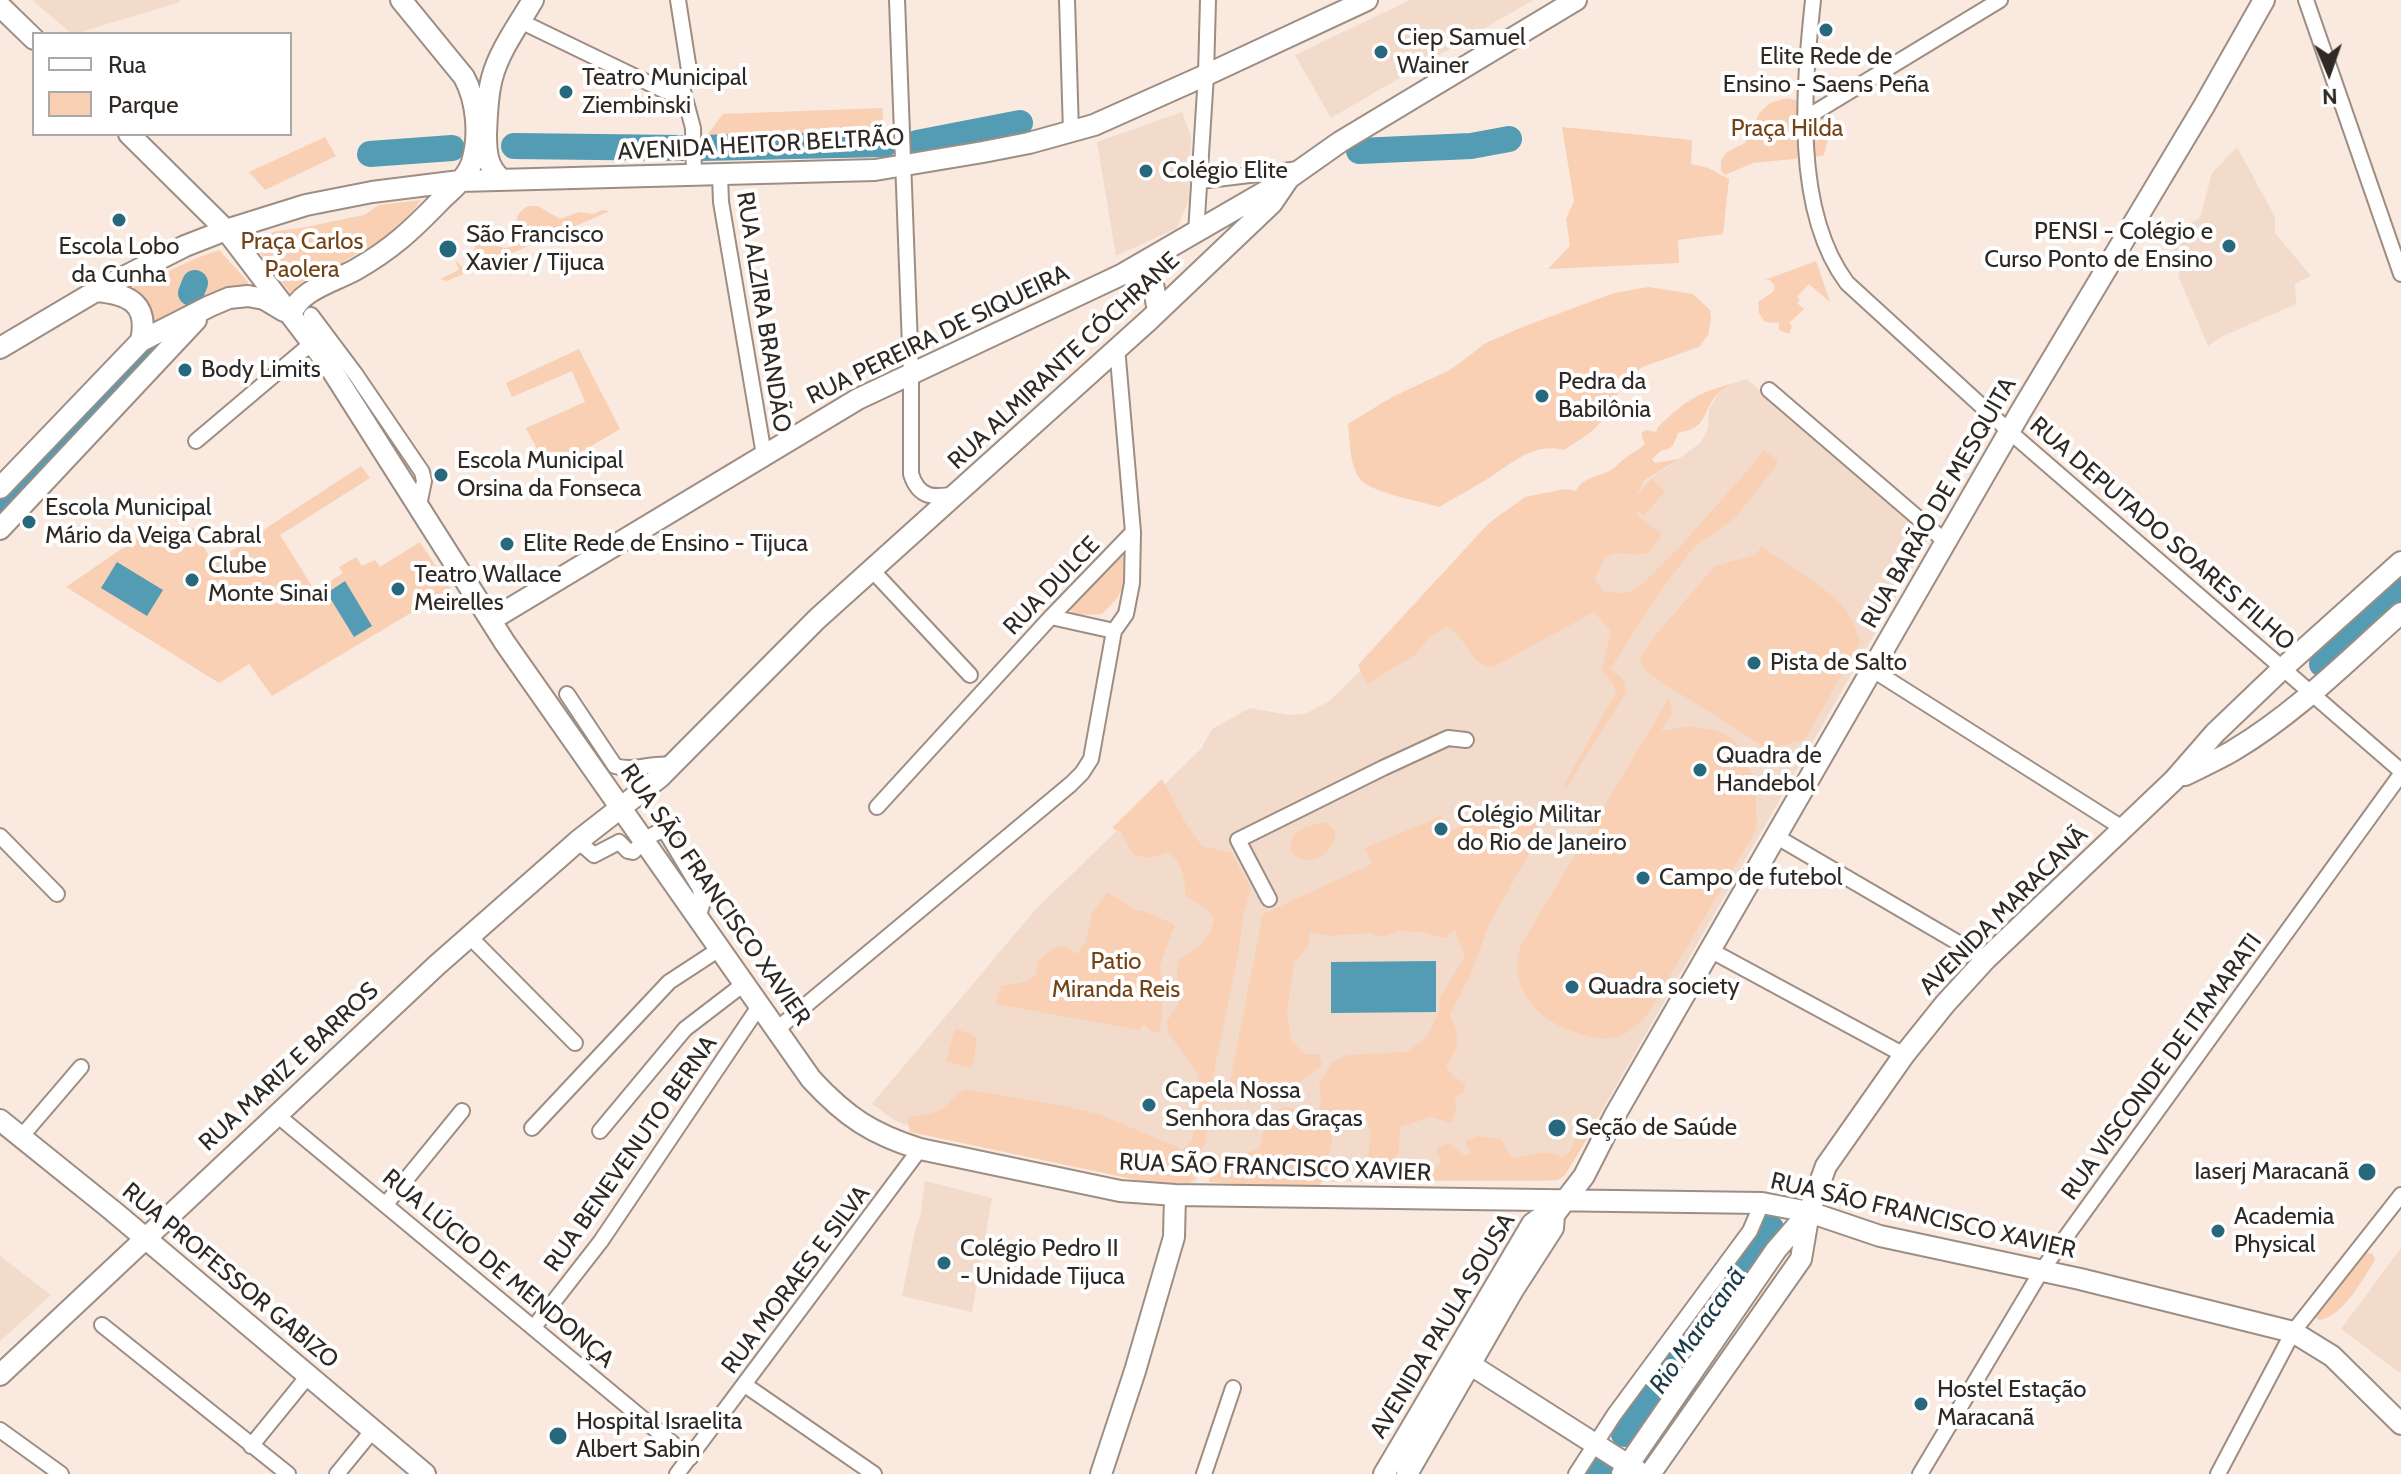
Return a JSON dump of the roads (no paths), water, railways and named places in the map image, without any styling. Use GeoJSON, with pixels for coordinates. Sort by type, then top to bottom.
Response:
{"type":"FeatureCollection","features":[{"type":"Feature","properties":{"kind":"street"},"geometry":{"type":"LineString","coordinates":[[401,0],[464,77],[472,93],[475,125],[472,162],[460,181],[406,237],[294,305],[356,375],[422,472],[424,481],[419,505]]}},
{"type":"Feature","properties":{"kind":"street"},"geometry":{"type":"LineString","coordinates":[[502,180],[492,171],[486,144],[487,103],[492,76],[533,0]]}},
{"type":"Feature","properties":{"kind":"street"},"geometry":{"type":"LineString","coordinates":[[520,21],[665,91],[676,91],[687,81],[689,70],[678,0]]}},
{"type":"Feature","properties":{"kind":"street"},"geometry":{"type":"LineString","coordinates":[[897,0],[911,373],[911,474],[914,485],[924,494],[936,497],[958,493]]}},
{"type":"Feature","properties":{"kind":"street"},"geometry":{"type":"LineString","coordinates":[[1067,0],[1071,132]]}},
{"type":"Feature","properties":{"kind":"street"},"geometry":{"type":"LineString","coordinates":[[1196,233],[1208,0]]}},
{"type":"Feature","properties":{"kind":"street","name":"AVENIDA HEITOR BELTRÃO"},"geometry":{"type":"LineString","coordinates":[[0,348],[96,291],[185,246],[306,205],[372,192],[460,181],[720,176],[902,152],[1014,146],[1094,125],[1367,0]]}},
{"type":"Feature","properties":{"kind":"street","name":"RUA ALMIRANTE CÓCHRANE"},"geometry":{"type":"LineString","coordinates":[[623,807],[672,765],[817,619],[1158,311],[1272,203],[1294,174],[1340,142],[1576,0]]}},
{"type":"Feature","properties":{"kind":"street","name":"RUA DEPUTADO SOARES FILHO"},"geometry":{"type":"LineString","coordinates":[[1813,0],[1805,72],[1804,119],[1808,166],[1832,264],[1847,283],[2010,432],[2401,772]]}},
{"type":"Feature","properties":{"kind":"street"},"geometry":{"type":"LineString","coordinates":[[1804,119],[2000,0]]}},
{"type":"Feature","properties":{"kind":"street","name":"RUA BARÃO DE MESQUITA"},"geometry":{"type":"LineString","coordinates":[[1560,1207],[1584,1176],[1615,1115],[1710,950],[2264,0]]}},
{"type":"Feature","properties":{"kind":"street"},"geometry":{"type":"LineString","coordinates":[[2306,0],[2401,274]]}},
{"type":"Feature","properties":{"kind":"street"},"geometry":{"type":"LineString","coordinates":[[0,6],[32,37]]}},
{"type":"Feature","properties":{"kind":"street"},"geometry":{"type":"LineString","coordinates":[[464,77],[474,81],[492,76]]}},
{"type":"Feature","properties":{"kind":"street"},"geometry":{"type":"LineString","coordinates":[[682,87],[693,128],[694,176]]}},
{"type":"Feature","properties":{"kind":"street","name":"RUA SÃO FRANCISCO XAVIER"},"geometry":{"type":"LineString","coordinates":[[131,136],[226,230],[301,315],[312,343],[341,383],[491,620],[699,915],[776,1030],[830,1100],[870,1130],[920,1149],[1120,1191],[1175,1195],[1528,1201],[1560,1207],[1762,1203],[1809,1212],[1880,1236],[2042,1270],[2293,1332],[2332,1356],[2401,1424]]}},
{"type":"Feature","properties":{"kind":"street"},"geometry":{"type":"LineString","coordinates":[[1200,181],[1294,174]]}},
{"type":"Feature","properties":{"kind":"street","name":"RUA PEREIRA DE SIQUEIRA"},"geometry":{"type":"LineString","coordinates":[[491,620],[858,399],[1123,274],[1294,174]]}},
{"type":"Feature","properties":{"kind":"street","name":"RUA ALZIRA BRANDÃO"},"geometry":{"type":"LineString","coordinates":[[720,176],[725,229],[764,455]]}},
{"type":"Feature","properties":{"kind":"street"},"geometry":{"type":"LineString","coordinates":[[1123,274],[1140,275],[1153,284],[1158,311]]}},
{"type":"Feature","properties":{"kind":"street"},"geometry":{"type":"LineString","coordinates":[[96,291],[120,293],[131,299],[142,317],[144,328],[141,341]]}},
{"type":"Feature","properties":{"kind":"street"},"geometry":{"type":"LineString","coordinates":[[0,488],[141,341],[229,298],[248,296],[264,299],[301,315]]}},
{"type":"Feature","properties":{"kind":"street"},"geometry":{"type":"LineString","coordinates":[[0,529],[210,306]]}},
{"type":"Feature","properties":{"kind":"street"},"geometry":{"type":"LineString","coordinates":[[196,441],[312,343]]}},
{"type":"Feature","properties":{"kind":"street","name":"RUA DULCE"},"geometry":{"type":"LineString","coordinates":[[877,807],[1133,532],[1117,347]]}},
{"type":"Feature","properties":{"kind":"street"},"geometry":{"type":"LineString","coordinates":[[1769,390],[1946,542]]}},
{"type":"Feature","properties":{"kind":"street"},"geometry":{"type":"LineString","coordinates":[[776,1030],[1082,773],[1091,759],[1114,631],[1126,614],[1132,583],[1133,532]]}},
{"type":"Feature","properties":{"kind":"street","name":"AVENIDA MARACANÃ"},"geometry":{"type":"LineString","coordinates":[[1650,1474],[1801,1259],[1809,1212],[1826,1166],[1904,1055],[1945,1004],[1986,959],[2174,780],[2215,733],[2401,562]]}},
{"type":"Feature","properties":{"kind":"street"},"geometry":{"type":"LineString","coordinates":[[872,570],[970,675]]}},
{"type":"Feature","properties":{"kind":"street","name":"AVENIDA MARACANÃ"},"geometry":{"type":"LineString","coordinates":[[2174,780],[2234,750],[2312,693],[2401,613]]}},
{"type":"Feature","properties":{"kind":"street"},"geometry":{"type":"LineString","coordinates":[[1051,617],[1114,631]]}},
{"type":"Feature","properties":{"kind":"street"},"geometry":{"type":"LineString","coordinates":[[1873,670],[2124,829]]}},
{"type":"Feature","properties":{"kind":"street"},"geometry":{"type":"LineString","coordinates":[[567,694],[615,766],[626,769],[653,764],[672,765]]}},
{"type":"Feature","properties":{"kind":"street"},"geometry":{"type":"LineString","coordinates":[[1269,899],[1238,840],[1448,738],[1466,740]]}},
{"type":"Feature","properties":{"kind":"street","name":"RUA VISCONDE DE ITAMARATI"},"geometry":{"type":"LineString","coordinates":[[1920,1474],[2042,1270],[2401,772]]}},
{"type":"Feature","properties":{"kind":"street","name":"RUA MARIZ E BARROS"},"geometry":{"type":"LineString","coordinates":[[0,1375],[470,937],[578,841],[623,807]]}},
{"type":"Feature","properties":{"kind":"street"},"geometry":{"type":"LineString","coordinates":[[0,836],[57,894]]}},
{"type":"Feature","properties":{"kind":"street"},"geometry":{"type":"LineString","coordinates":[[1777,837],[1986,959]]}},
{"type":"Feature","properties":{"kind":"street"},"geometry":{"type":"LineString","coordinates":[[578,841],[594,855],[616,843],[633,852],[645,840]]}},
{"type":"Feature","properties":{"kind":"street"},"geometry":{"type":"LineString","coordinates":[[470,937],[575,1043]]}},
{"type":"Feature","properties":{"kind":"street"},"geometry":{"type":"LineString","coordinates":[[532,1128],[669,982],[721,948]]}},
{"type":"Feature","properties":{"kind":"street"},"geometry":{"type":"LineString","coordinates":[[1710,950],[1904,1055]]}},
{"type":"Feature","properties":{"kind":"street"},"geometry":{"type":"LineString","coordinates":[[600,1131],[685,1029],[745,983]]}},
{"type":"Feature","properties":{"kind":"street","name":"RUA BENEVENUTO BERNA"},"geometry":{"type":"LineString","coordinates":[[534,1327],[601,1241],[760,1005]]}},
{"type":"Feature","properties":{"kind":"street"},"geometry":{"type":"LineString","coordinates":[[21,1137],[81,1067]]}},
{"type":"Feature","properties":{"kind":"street"},"geometry":{"type":"LineString","coordinates":[[386,1204],[462,1111]]}},
{"type":"Feature","properties":{"kind":"street","name":"RUA LÚCIO DE MENDONÇA"},"geometry":{"type":"LineString","coordinates":[[277,1115],[690,1458]]}},
{"type":"Feature","properties":{"kind":"street","name":"RUA PROFESSOR GABIZO"},"geometry":{"type":"LineString","coordinates":[[0,1120],[425,1474]]}},
{"type":"Feature","properties":{"kind":"street","name":"RUA MORAES E SILVA"},"geometry":{"type":"LineString","coordinates":[[677,1474],[920,1149]]}},
{"type":"Feature","properties":{"kind":"street"},"geometry":{"type":"LineString","coordinates":[[1101,1474],[1174,1237],[1175,1195]]}},
{"type":"Feature","properties":{"kind":"street"},"geometry":{"type":"LineString","coordinates":[[2218,1474],[2293,1332],[2401,1195]]}},
{"type":"Feature","properties":{"kind":"street"},"geometry":{"type":"LineString","coordinates":[[1576,1474],[1614,1415],[1750,1231],[1762,1203]]}},
{"type":"Feature","properties":{"kind":"street","name":"AVENIDA PAULA SOUSA"},"geometry":{"type":"LineString","coordinates":[[1384,1474],[1462,1359],[1508,1283],[1532,1224],[1560,1207]]}},
{"type":"Feature","properties":{"kind":"street","name":"AVENIDA MARACANÃ"},"geometry":{"type":"LineString","coordinates":[[1631,1471],[1776,1250],[1809,1212]]}},
{"type":"Feature","properties":{"kind":"street"},"geometry":{"type":"LineString","coordinates":[[102,1325],[288,1474]]}},
{"type":"Feature","properties":{"kind":"street"},"geometry":{"type":"LineString","coordinates":[[1462,1359],[1595,1444],[1631,1471]]}},
{"type":"Feature","properties":{"kind":"street","name":"AVENIDA PAULA SOUSA"},"geometry":{"type":"LineString","coordinates":[[1407,1474],[1462,1359]]}},
{"type":"Feature","properties":{"kind":"street"},"geometry":{"type":"LineString","coordinates":[[251,1446],[308,1376]]}},
{"type":"Feature","properties":{"kind":"street"},"geometry":{"type":"LineString","coordinates":[[745,1385],[874,1474]]}},
{"type":"Feature","properties":{"kind":"street"},"geometry":{"type":"LineString","coordinates":[[1204,1474],[1233,1388]]}},
{"type":"Feature","properties":{"kind":"street"},"geometry":{"type":"LineString","coordinates":[[0,1430],[61,1474]]}},
{"type":"Feature","properties":{"kind":"street"},"geometry":{"type":"LineString","coordinates":[[337,1474],[373,1430]]}},
{"type":"Feature","properties":{"kind":"water"},"geometry":{"type":"Polygon","coordinates":[[[117,562],[163,590],[147,616],[101,588],[117,562]]]}},
{"type":"Feature","properties":{"kind":"water"},"geometry":{"type":"Polygon","coordinates":[[[345,581],[372,626],[354,637],[327,593],[345,581]]]}},
{"type":"Feature","properties":{"kind":"water"},"geometry":{"type":"Polygon","coordinates":[[[1436,961],[1436,1012],[1331,1013],[1331,962],[1436,961]]]}},
{"type":"Feature","properties":{"kind":"waterway"},"geometry":{"type":"LineString","coordinates":[[917,143],[1020,123]]}},
{"type":"Feature","properties":{"kind":"waterway"},"geometry":{"type":"LineString","coordinates":[[1359,151],[1471,146],[1509,139]]}},
{"type":"Feature","properties":{"kind":"waterway"},"geometry":{"type":"LineString","coordinates":[[701,148],[885,144]]}},
{"type":"Feature","properties":{"kind":"waterway"},"geometry":{"type":"LineString","coordinates":[[514,146],[682,148]]}},
{"type":"Feature","properties":{"kind":"waterway"},"geometry":{"type":"LineString","coordinates":[[370,154],[452,148]]}},
{"type":"Feature","properties":{"kind":"waterway"},"geometry":{"type":"LineString","coordinates":[[191,293],[195,283]]}},
{"type":"Feature","properties":{"kind":"waterway"},"geometry":{"type":"LineString","coordinates":[[0,506],[147,352]]}},
{"type":"Feature","properties":{"kind":"waterway","name":"Rio Maracanã"},"geometry":{"type":"LineString","coordinates":[[2322,664],[2401,592]]}},
{"type":"Feature","properties":{"kind":"waterway","name":"Rio Maracanã"},"geometry":{"type":"LineString","coordinates":[[1624,1434],[1771,1228]]}},
{"type":"Feature","properties":{"kind":"waterway","name":"Rio Maracanã"},"geometry":{"type":"LineString","coordinates":[[1598,1474],[1603,1467]]}},
{"type":"Feature","properties":{"kind":"place","name":"Elite Rede de Ensino - Saens Peña"},"geometry":{"type":"Point","coordinates":[1826,30]}},
{"type":"Feature","properties":{"kind":"place","name":"Ciep Samuel Wainer"},"geometry":{"type":"Point","coordinates":[1381,52]}},
{"type":"Feature","properties":{"kind":"place","name":"Teatro Municipal Ziembinski"},"geometry":{"type":"Point","coordinates":[566,92]}},
{"type":"Feature","properties":{"kind":"place","name":"Colégio Elite"},"geometry":{"type":"Point","coordinates":[1146,171]}},
{"type":"Feature","properties":{"kind":"place","name":"Escola Lobo da Cunha"},"geometry":{"type":"Point","coordinates":[119,220]}},
{"type":"Feature","properties":{"kind":"place","name":"PENSI - Colégio e Curso Ponto de Ensino"},"geometry":{"type":"Point","coordinates":[2229,246]}},
{"type":"Feature","properties":{"kind":"place","name":"São Francisco Xavier / Tijuca"},"geometry":{"type":"Point","coordinates":[448,249]}},
{"type":"Feature","properties":{"kind":"place","name":"Body Limits"},"geometry":{"type":"Point","coordinates":[185,370]}},
{"type":"Feature","properties":{"kind":"place","name":"Pedra da Babilônia"},"geometry":{"type":"Point","coordinates":[1542,396]}},
{"type":"Feature","properties":{"kind":"place","name":"Escola Municipal Orsina da Fonseca"},"geometry":{"type":"Point","coordinates":[441,475]}},
{"type":"Feature","properties":{"kind":"place","name":"Escola Municipal Mário da Veiga Cabral"},"geometry":{"type":"Point","coordinates":[29,522]}},
{"type":"Feature","properties":{"kind":"place","name":"Elite Rede de Ensino - Tijuca"},"geometry":{"type":"Point","coordinates":[507,544]}},
{"type":"Feature","properties":{"kind":"place","name":"Clube Monte Sinai"},"geometry":{"type":"Point","coordinates":[192,580]}},
{"type":"Feature","properties":{"kind":"place","name":"Teatro Wallace Meirelles"},"geometry":{"type":"Point","coordinates":[398,589]}},
{"type":"Feature","properties":{"kind":"place","name":"Pista de Salto"},"geometry":{"type":"Point","coordinates":[1754,663]}},
{"type":"Feature","properties":{"kind":"place","name":"Quadra de Handebol"},"geometry":{"type":"Point","coordinates":[1700,770]}},
{"type":"Feature","properties":{"kind":"place","name":"Colégio Militar do Rio de Janeiro"},"geometry":{"type":"Point","coordinates":[1441,829]}},
{"type":"Feature","properties":{"kind":"place","name":"Campo de futebol"},"geometry":{"type":"Point","coordinates":[1643,878]}},
{"type":"Feature","properties":{"kind":"place","name":"Quadra society"},"geometry":{"type":"Point","coordinates":[1572,987]}},
{"type":"Feature","properties":{"kind":"place","name":"Capela Nossa Senhora das Graças"},"geometry":{"type":"Point","coordinates":[1149,1105]}},
{"type":"Feature","properties":{"kind":"place","name":"Seção de Saúde"},"geometry":{"type":"Point","coordinates":[1557,1128]}},
{"type":"Feature","properties":{"kind":"place","name":"Iaserj Maracanã"},"geometry":{"type":"Point","coordinates":[2367,1172]}},
{"type":"Feature","properties":{"kind":"place","name":"Academia Physical"},"geometry":{"type":"Point","coordinates":[2218,1231]}},
{"type":"Feature","properties":{"kind":"place","name":"Colégio Pedro II - Unidade Tijuca"},"geometry":{"type":"Point","coordinates":[944,1263]}},
{"type":"Feature","properties":{"kind":"place","name":"Hostel Estação Maracanã"},"geometry":{"type":"Point","coordinates":[1921,1404]}},
{"type":"Feature","properties":{"kind":"place","name":"Hospital Israelita Albert Sabin"},"geometry":{"type":"Point","coordinates":[558,1436]}},
{"type":"Feature","properties":{"kind":"park label","name":"Praça Hilda"},"geometry":{"type":"Point","coordinates":[1787,129]}},
{"type":"Feature","properties":{"kind":"park label","name":"Praça Carlos Paolera"},"geometry":{"type":"Point","coordinates":[302,256]}},
{"type":"Feature","properties":{"kind":"park label","name":"Patio Miranda Reis"},"geometry":{"type":"Point","coordinates":[1116,976]}}]}
